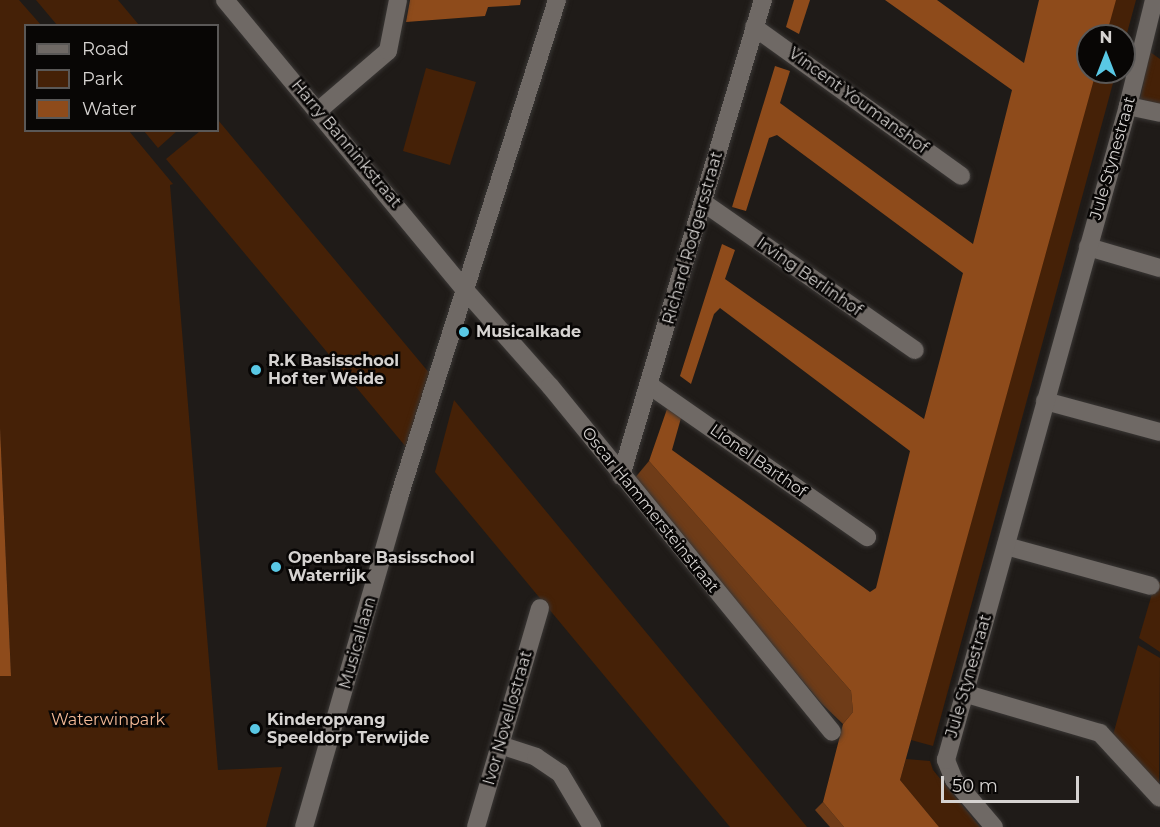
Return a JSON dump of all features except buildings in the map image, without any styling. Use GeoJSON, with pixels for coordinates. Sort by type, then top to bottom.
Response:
{"type":"FeatureCollection","features":[{"type":"Feature","properties":{"kind":"street","name":"Harry Banninkstraat"},"geometry":{"type":"LineString","coordinates":[[225,0],[465,290]]}},
{"type":"Feature","properties":{"kind":"street"},"geometry":{"type":"LineString","coordinates":[[318,111],[388,51],[398,0]]}},
{"type":"Feature","properties":{"kind":"street"},"geometry":{"type":"LineString","coordinates":[[465,290],[557,0]]}},
{"type":"Feature","properties":{"kind":"street","name":"Richard Rodgersstraat"},"geometry":{"type":"LineString","coordinates":[[621,476],[650,386],[763,0]]}},
{"type":"Feature","properties":{"kind":"street","name":"Jule Stynestraat"},"geometry":{"type":"LineString","coordinates":[[993,827],[954,780],[946,760],[1128,106],[1154,0]]}},
{"type":"Feature","properties":{"kind":"street","name":"Vincent Youmanshof"},"geometry":{"type":"LineString","coordinates":[[754,27],[961,176]]}},
{"type":"Feature","properties":{"kind":"street"},"geometry":{"type":"LineString","coordinates":[[1128,106],[1160,113]]}},
{"type":"Feature","properties":{"kind":"street","name":"Irving Berlinhof"},"geometry":{"type":"LineString","coordinates":[[704,203],[915,350]]}},
{"type":"Feature","properties":{"kind":"street"},"geometry":{"type":"LineString","coordinates":[[1088,247],[1160,268]]}},
{"type":"Feature","properties":{"kind":"street","name":"Musicallaan"},"geometry":{"type":"LineString","coordinates":[[304,827],[412,459],[465,290]]}},
{"type":"Feature","properties":{"kind":"street","name":"Oscar Hammersteinstraat"},"geometry":{"type":"LineString","coordinates":[[465,290],[550,386],[621,476],[832,732]]}},
{"type":"Feature","properties":{"kind":"street","name":"Lionel Barthof"},"geometry":{"type":"LineString","coordinates":[[650,386],[867,537]]}},
{"type":"Feature","properties":{"kind":"street"},"geometry":{"type":"LineString","coordinates":[[1045,401],[1160,432]]}},
{"type":"Feature","properties":{"kind":"street"},"geometry":{"type":"LineString","coordinates":[[1006,546],[1151,586]]}},
{"type":"Feature","properties":{"kind":"street","name":"Ivor Novellostraat"},"geometry":{"type":"LineString","coordinates":[[476,827],[540,608]]}},
{"type":"Feature","properties":{"kind":"street"},"geometry":{"type":"LineString","coordinates":[[963,693],[1100,733],[1160,798]]}},
{"type":"Feature","properties":{"kind":"street"},"geometry":{"type":"LineString","coordinates":[[500,745],[536,757],[560,772],[592,827]]}},
{"type":"Feature","properties":{"kind":"green space","name":"Waterwinpark"},"geometry":{"type":"Polygon","coordinates":[[[0,0],[19,0],[40,24],[24,24],[24,132],[130,132],[173,184],[170,185],[218,770],[282,767],[266,827],[0,827],[0,676],[11,675],[0,427],[0,0]]]}},
{"type":"Feature","properties":{"kind":"green space"},"geometry":{"type":"Polygon","coordinates":[[[36,0],[118,0],[138,24],[56,24],[36,0]]]}},
{"type":"Feature","properties":{"kind":"green space"},"geometry":{"type":"Polygon","coordinates":[[[1114,0],[1136,0],[1129,24],[1107,24],[1114,0]]]}},
{"type":"Feature","properties":{"kind":"green space"},"geometry":{"type":"Polygon","coordinates":[[[1150,52],[1160,59],[1160,104],[1140,99],[1150,52]]]}},
{"type":"Feature","properties":{"kind":"green space"},"geometry":{"type":"Polygon","coordinates":[[[426,68],[476,82],[450,165],[403,151],[426,68]]]}},
{"type":"Feature","properties":{"kind":"green space"},"geometry":{"type":"Polygon","coordinates":[[[1091,84],[1113,84],[933,746],[911,740],[1091,84]]]}},
{"type":"Feature","properties":{"kind":"green space"},"geometry":{"type":"Polygon","coordinates":[[[219,121],[431,375],[406,447],[166,159],[199,132],[219,132],[219,121]]]}},
{"type":"Feature","properties":{"kind":"green space"},"geometry":{"type":"Polygon","coordinates":[[[145,132],[176,132],[158,148],[145,132]]]}},
{"type":"Feature","properties":{"kind":"green space"},"geometry":{"type":"Polygon","coordinates":[[[454,400],[807,827],[730,827],[435,472],[454,400]]]}},
{"type":"Feature","properties":{"kind":"green space"},"geometry":{"type":"Polygon","coordinates":[[[1160,582],[1160,652],[1139,638],[1154,587],[1160,582]]]}},
{"type":"Feature","properties":{"kind":"green space"},"geometry":{"type":"Polygon","coordinates":[[[1138,645],[1160,658],[1159,783],[1150,779],[1113,735],[1138,645]]]}},
{"type":"Feature","properties":{"kind":"green space"},"geometry":{"type":"Polygon","coordinates":[[[906,759],[930,761],[933,770],[980,827],[939,827],[900,780],[906,759]]]}},
{"type":"Feature","properties":{"kind":"shaded area"},"geometry":{"type":"Polygon","coordinates":[[[649,461],[851,691],[853,712],[843,724],[821,703],[634,479],[649,461]]]}},
{"type":"Feature","properties":{"kind":"shaded area"},"geometry":{"type":"Polygon","coordinates":[[[823,802],[844,827],[830,827],[815,810],[823,802]]]}},
{"type":"Feature","properties":{"kind":"water"},"geometry":{"type":"Polygon","coordinates":[[[410,0],[521,0],[520,5],[488,7],[485,16],[406,22],[410,0]]]}},
{"type":"Feature","properties":{"kind":"water"},"geometry":{"type":"Polygon","coordinates":[[[794,0],[810,0],[799,34],[786,27],[794,0]]]}},
{"type":"Feature","properties":{"kind":"water"},"geometry":{"type":"Polygon","coordinates":[[[885,0],[937,0],[1024,63],[1039,0],[1116,0],[1109,24],[1076,24],[1076,84],[1093,84],[900,780],[939,827],[844,827],[823,802],[843,724],[853,712],[851,691],[649,461],[667,409],[681,418],[672,450],[870,592],[876,588],[910,451],[720,308],[714,314],[691,384],[680,376],[722,244],[735,250],[725,279],[924,419],[963,273],[777,135],[769,138],[746,211],[732,207],[775,66],[790,71],[780,103],[973,244],[1012,90],[885,0]]]}},
{"type":"Feature","properties":{"kind":"water"},"geometry":{"type":"Polygon","coordinates":[[[0,427],[11,676],[0,676],[0,427]]]}},
{"type":"Feature","properties":{"kind":"place","name":"Musicalkade"},"geometry":{"type":"Point","coordinates":[464,332]}},
{"type":"Feature","properties":{"kind":"place","name":"R.K Basisschool Hof ter Weide"},"geometry":{"type":"Point","coordinates":[256,370]}},
{"type":"Feature","properties":{"kind":"place","name":"Openbare Basisschool Waterrijk"},"geometry":{"type":"Point","coordinates":[276,567]}},
{"type":"Feature","properties":{"kind":"place","name":"Kinderopvang Speeldorp Terwijde"},"geometry":{"type":"Point","coordinates":[255,729]}}]}
